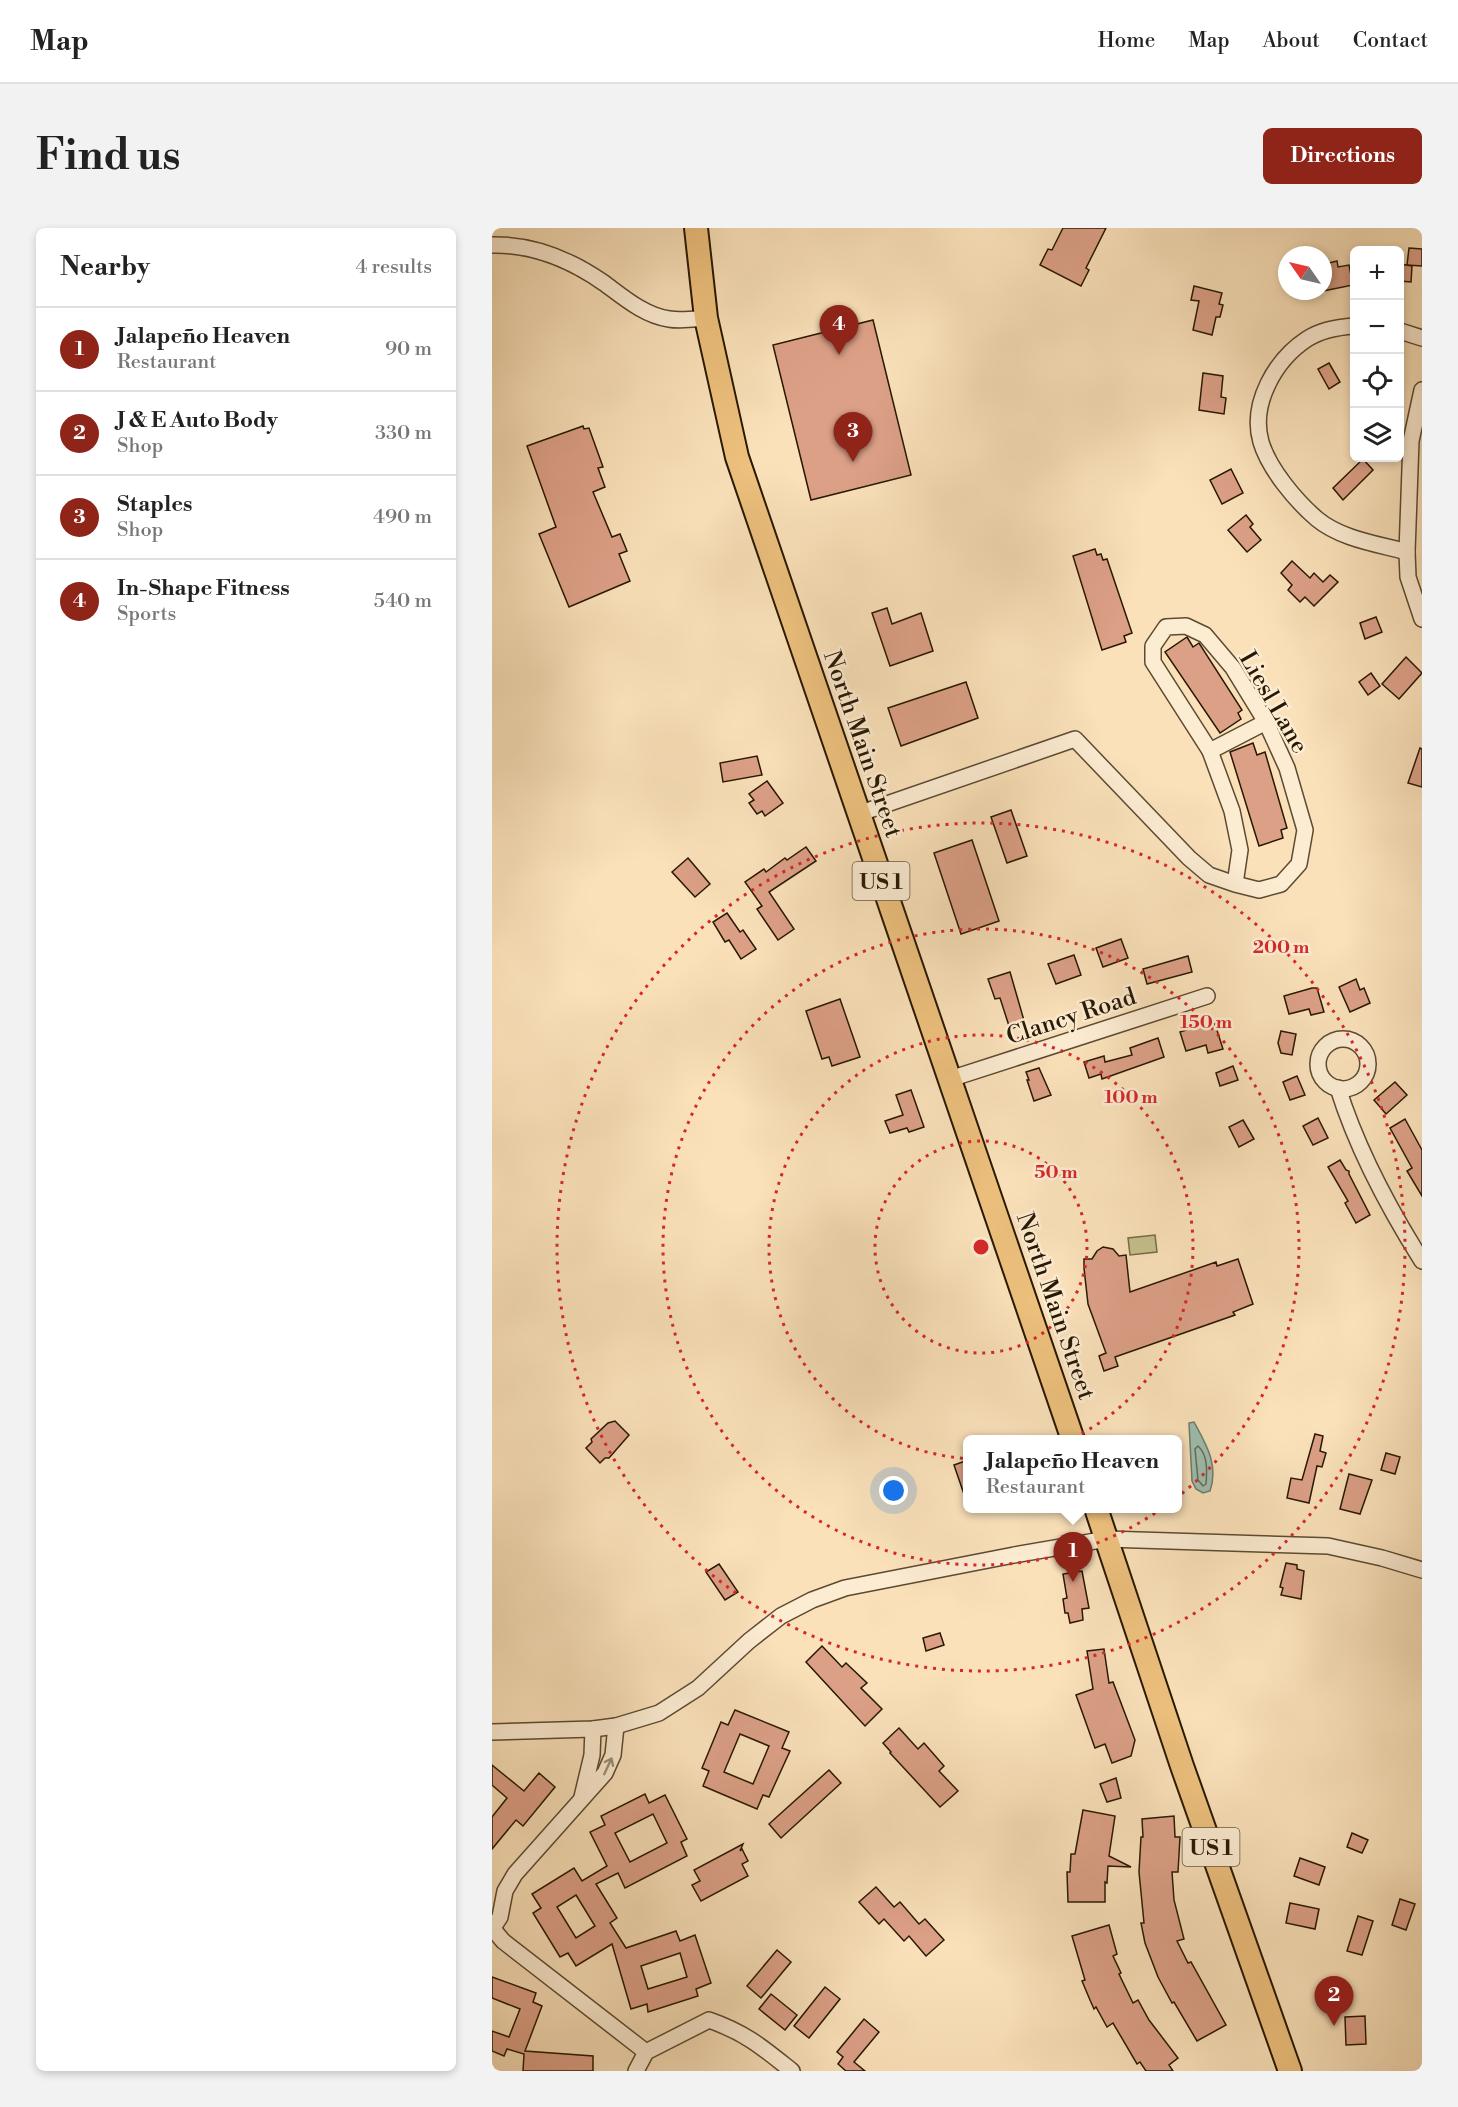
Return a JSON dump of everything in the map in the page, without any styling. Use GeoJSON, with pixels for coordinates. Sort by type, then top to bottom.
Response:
{"type":"FeatureCollection","features":[{"type":"Feature","properties":{"kind":"main road","name":"North Main Street"},"geometry":{"type":"LineString","coordinates":[[696,228],[706,318],[737,457],[1071,1435]]}},
{"type":"Feature","properties":{"kind":"main road","name":"US 1"},"geometry":{"type":"LineString","coordinates":[[1097,1513],[1186,1777],[1290,2071]]}},
{"type":"Feature","properties":{"kind":"street"},"geometry":{"type":"LineString","coordinates":[[492,245],[539,250],[567,261],[651,314],[668,319],[706,318]]}},
{"type":"Feature","properties":{"kind":"street"},"geometry":{"type":"LineString","coordinates":[[1350,326],[1335,328],[1307,339],[1278,368],[1269,381],[1261,405],[1258,428],[1261,443],[1275,472],[1318,520],[1354,537],[1407,552]]}},
{"type":"Feature","properties":{"kind":"street"},"geometry":{"type":"LineString","coordinates":[[1404,332],[1422,338]]}},
{"type":"Feature","properties":{"kind":"street"},"geometry":{"type":"LineString","coordinates":[[1422,390],[1411,441],[1407,552],[1408,577],[1422,619]]}},
{"type":"Feature","properties":{"kind":"street","name":"Liesl Lane"},"geometry":{"type":"LineString","coordinates":[[858,814],[1075,739],[1189,858],[1209,875],[1235,884],[1259,890],[1281,884],[1299,864],[1305,830],[1287,768],[1266,722],[1233,668],[1205,635],[1186,626],[1166,627],[1153,646],[1153,662],[1210,751],[1232,811],[1240,850],[1235,884]]}},
{"type":"Feature","properties":{"kind":"street"},"geometry":{"type":"LineString","coordinates":[[1210,751],[1266,722]]}},
{"type":"Feature","properties":{"kind":"street","name":"Clancy Road"},"geometry":{"type":"LineString","coordinates":[[950,1079],[1207,996]]}},
{"type":"Feature","properties":{"kind":"street"},"geometry":{"type":"LineString","coordinates":[[1338,1088],[1345,1110],[1381,1189],[1422,1261]]}},
{"type":"Feature","properties":{"kind":"street"},"geometry":{"type":"LineString","coordinates":[[492,1732],[593,1729],[616,1726],[659,1713],[698,1688],[781,1616],[812,1600],[845,1588],[1107,1539],[1328,1546],[1422,1570]]}},
{"type":"Feature","properties":{"kind":"street"},"geometry":{"type":"LineString","coordinates":[[616,1726],[613,1755],[605,1773],[516,1874],[505,1891],[500,1917],[492,1929],[503,1941],[646,2052]]}},
{"type":"Feature","properties":{"kind":"street"},"geometry":{"type":"LineString","coordinates":[[582,1797],[592,1755],[593,1729]]}},
{"type":"Feature","properties":{"kind":"street"},"geometry":{"type":"LineString","coordinates":[[636,2071],[646,2052],[709,2020],[732,2028],[755,2041],[792,2071]]}},
{"type":"Feature","properties":{"kind":"shaded area"},"geometry":{"type":"Polygon","coordinates":[[[1155,1235],[1157,1252],[1130,1255],[1128,1238],[1155,1235]]]}},
{"type":"Feature","properties":{"kind":"water"},"geometry":{"type":"Polygon","coordinates":[[[1194,1422],[1207,1447],[1212,1464],[1210,1491],[1203,1493],[1196,1489],[1192,1481],[1189,1423],[1194,1422]]]}},
{"type":"Feature","properties":{"kind":"building"},"geometry":{"type":"Polygon","coordinates":[[[1063,228],[1106,228],[1086,268],[1089,270],[1081,286],[1040,265],[1048,249],[1052,250],[1063,228]]]}},
{"type":"Feature","properties":{"kind":"building"},"geometry":{"type":"Polygon","coordinates":[[[1409,248],[1422,249],[1422,266],[1407,265],[1409,248]]]}},
{"type":"Feature","properties":{"kind":"building"},"geometry":{"type":"Polygon","coordinates":[[[1337,261],[1338,267],[1349,265],[1350,286],[1332,289],[1332,262],[1337,261]]]}},
{"type":"Feature","properties":{"kind":"building"},"geometry":{"type":"Polygon","coordinates":[[[1404,265],[1412,266],[1411,282],[1404,281],[1404,265]]]}},
{"type":"Feature","properties":{"kind":"building"},"geometry":{"type":"Polygon","coordinates":[[[1194,286],[1222,293],[1219,304],[1223,305],[1220,317],[1216,317],[1212,335],[1193,330],[1199,301],[1191,300],[1194,286]]]}},
{"type":"Feature","properties":{"kind":"building"},"geometry":{"type":"Polygon","coordinates":[[[873,320],[911,475],[811,500],[773,345],[873,320]]]}},
{"type":"Feature","properties":{"kind":"building"},"geometry":{"type":"Polygon","coordinates":[[[1329,363],[1340,382],[1329,389],[1318,369],[1329,363]]]}},
{"type":"Feature","properties":{"kind":"building"},"geometry":{"type":"Polygon","coordinates":[[[1203,373],[1223,376],[1221,397],[1226,398],[1224,414],[1199,410],[1203,373]]]}},
{"type":"Feature","properties":{"kind":"building"},"geometry":{"type":"Polygon","coordinates":[[[583,426],[584,429],[589,428],[603,467],[598,468],[605,487],[593,492],[612,537],[620,534],[627,551],[619,554],[630,581],[569,607],[539,534],[556,527],[527,446],[583,426]]]}},
{"type":"Feature","properties":{"kind":"building"},"geometry":{"type":"Polygon","coordinates":[[[1360,462],[1366,462],[1373,470],[1343,500],[1333,488],[1360,462]]]}},
{"type":"Feature","properties":{"kind":"building"},"geometry":{"type":"Polygon","coordinates":[[[1231,469],[1243,493],[1222,504],[1210,480],[1231,469]]]}},
{"type":"Feature","properties":{"kind":"building"},"geometry":{"type":"Polygon","coordinates":[[[1246,515],[1253,524],[1250,527],[1261,540],[1247,552],[1228,530],[1246,515]]]}},
{"type":"Feature","properties":{"kind":"building"},"geometry":{"type":"Polygon","coordinates":[[[1095,549],[1097,555],[1101,554],[1103,560],[1107,559],[1132,633],[1124,636],[1126,642],[1102,650],[1073,556],[1095,549]]]}},
{"type":"Feature","properties":{"kind":"building"},"geometry":{"type":"Polygon","coordinates":[[[1292,561],[1310,578],[1314,573],[1323,582],[1330,575],[1338,582],[1314,606],[1305,597],[1300,602],[1288,590],[1292,585],[1281,573],[1292,561]]]}},
{"type":"Feature","properties":{"kind":"building"},"geometry":{"type":"Polygon","coordinates":[[[887,608],[892,624],[921,613],[933,651],[890,666],[872,613],[887,608]]]}},
{"type":"Feature","properties":{"kind":"building"},"geometry":{"type":"Polygon","coordinates":[[[1376,617],[1382,632],[1365,639],[1360,623],[1376,617]]]}},
{"type":"Feature","properties":{"kind":"building"},"geometry":{"type":"Polygon","coordinates":[[[1187,637],[1193,647],[1199,643],[1242,710],[1238,713],[1241,719],[1220,733],[1165,652],[1187,637]]]}},
{"type":"Feature","properties":{"kind":"building"},"geometry":{"type":"Polygon","coordinates":[[[1406,657],[1422,673],[1399,699],[1382,684],[1406,657]]]}},
{"type":"Feature","properties":{"kind":"building"},"geometry":{"type":"Polygon","coordinates":[[[1371,673],[1380,686],[1368,695],[1359,682],[1371,673]]]}},
{"type":"Feature","properties":{"kind":"building"},"geometry":{"type":"Polygon","coordinates":[[[966,682],[978,718],[901,746],[888,708],[966,682]]]}},
{"type":"Feature","properties":{"kind":"building"},"geometry":{"type":"Polygon","coordinates":[[[1253,743],[1257,755],[1265,752],[1287,828],[1281,830],[1283,838],[1259,846],[1230,752],[1253,743]]]}},
{"type":"Feature","properties":{"kind":"building"},"geometry":{"type":"Polygon","coordinates":[[[1420,748],[1422,749],[1422,787],[1408,783],[1420,748]]]}},
{"type":"Feature","properties":{"kind":"building"},"geometry":{"type":"Polygon","coordinates":[[[757,756],[762,775],[723,782],[720,763],[757,756]]]}},
{"type":"Feature","properties":{"kind":"building"},"geometry":{"type":"Polygon","coordinates":[[[767,781],[783,803],[765,816],[762,811],[757,814],[749,803],[754,800],[749,794],[767,781]]]}},
{"type":"Feature","properties":{"kind":"building"},"geometry":{"type":"Polygon","coordinates":[[[1011,810],[1027,856],[1007,863],[991,817],[1011,810]]]}},
{"type":"Feature","properties":{"kind":"building"},"geometry":{"type":"Polygon","coordinates":[[[972,840],[999,921],[961,934],[934,853],[972,840]]]}},
{"type":"Feature","properties":{"kind":"building"},"geometry":{"type":"Polygon","coordinates":[[[806,847],[816,861],[769,892],[794,929],[778,940],[757,909],[762,906],[745,882],[764,869],[766,872],[785,858],[787,860],[806,847]]]}},
{"type":"Feature","properties":{"kind":"building"},"geometry":{"type":"Polygon","coordinates":[[[688,858],[710,884],[695,897],[672,872],[688,858]]]}},
{"type":"Feature","properties":{"kind":"building"},"geometry":{"type":"Polygon","coordinates":[[[727,913],[756,949],[741,959],[729,940],[725,942],[713,922],[727,913]]]}},
{"type":"Feature","properties":{"kind":"building"},"geometry":{"type":"Polygon","coordinates":[[[1121,939],[1128,958],[1103,967],[1096,948],[1121,939]]]}},
{"type":"Feature","properties":{"kind":"building"},"geometry":{"type":"Polygon","coordinates":[[[1074,955],[1081,975],[1056,984],[1048,964],[1074,955]]]}},
{"type":"Feature","properties":{"kind":"building"},"geometry":{"type":"Polygon","coordinates":[[[1188,956],[1192,972],[1147,984],[1143,969],[1188,956]]]}},
{"type":"Feature","properties":{"kind":"building"},"geometry":{"type":"Polygon","coordinates":[[[1010,972],[1025,1024],[1010,1029],[1000,998],[995,999],[988,979],[1010,972]]]}},
{"type":"Feature","properties":{"kind":"building"},"geometry":{"type":"Polygon","coordinates":[[[1356,979],[1360,990],[1364,988],[1370,1003],[1350,1012],[1339,987],[1356,979]]]}},
{"type":"Feature","properties":{"kind":"building"},"geometry":{"type":"Polygon","coordinates":[[[1317,988],[1324,1012],[1311,1015],[1309,1009],[1289,1014],[1284,996],[1317,988]]]}},
{"type":"Feature","properties":{"kind":"building"},"geometry":{"type":"Polygon","coordinates":[[[840,999],[860,1057],[832,1066],[829,1057],[822,1059],[806,1011],[840,999]]]}},
{"type":"Feature","properties":{"kind":"building"},"geometry":{"type":"Polygon","coordinates":[[[1214,1021],[1223,1049],[1208,1053],[1206,1045],[1186,1051],[1180,1032],[1214,1021]]]}},
{"type":"Feature","properties":{"kind":"building"},"geometry":{"type":"Polygon","coordinates":[[[1281,1031],[1296,1034],[1292,1055],[1281,1053],[1278,1043],[1281,1031]]]}},
{"type":"Feature","properties":{"kind":"building"},"geometry":{"type":"Polygon","coordinates":[[[1158,1038],[1164,1057],[1102,1079],[1101,1074],[1089,1078],[1084,1062],[1104,1056],[1105,1062],[1132,1055],[1130,1048],[1158,1038]]]}},
{"type":"Feature","properties":{"kind":"building"},"geometry":{"type":"Polygon","coordinates":[[[1233,1066],[1238,1080],[1220,1086],[1216,1073],[1233,1066]]]}},
{"type":"Feature","properties":{"kind":"building"},"geometry":{"type":"Polygon","coordinates":[[[1039,1068],[1051,1095],[1034,1101],[1026,1072],[1039,1068]]]}},
{"type":"Feature","properties":{"kind":"building"},"geometry":{"type":"Polygon","coordinates":[[[1297,1076],[1305,1095],[1290,1100],[1283,1082],[1297,1076]]]}},
{"type":"Feature","properties":{"kind":"building"},"geometry":{"type":"Polygon","coordinates":[[[1395,1082],[1407,1095],[1386,1114],[1374,1100],[1395,1082]]]}},
{"type":"Feature","properties":{"kind":"building"},"geometry":{"type":"Polygon","coordinates":[[[911,1090],[924,1127],[909,1132],[907,1128],[890,1133],[885,1121],[903,1115],[896,1095],[911,1090]]]}},
{"type":"Feature","properties":{"kind":"building"},"geometry":{"type":"Polygon","coordinates":[[[1318,1118],[1328,1138],[1313,1145],[1303,1126],[1318,1118]]]}},
{"type":"Feature","properties":{"kind":"building"},"geometry":{"type":"Polygon","coordinates":[[[1405,1119],[1422,1150],[1422,1196],[1407,1171],[1412,1168],[1390,1128],[1405,1119]]]}},
{"type":"Feature","properties":{"kind":"building"},"geometry":{"type":"Polygon","coordinates":[[[1243,1120],[1254,1139],[1239,1147],[1229,1127],[1243,1120]]]}},
{"type":"Feature","properties":{"kind":"building"},"geometry":{"type":"Polygon","coordinates":[[[1340,1160],[1349,1171],[1370,1215],[1356,1223],[1345,1203],[1348,1201],[1328,1167],[1340,1160]]]}},
{"type":"Feature","properties":{"kind":"building"},"geometry":{"type":"Polygon","coordinates":[[[1103,1247],[1113,1249],[1119,1256],[1126,1255],[1130,1292],[1216,1262],[1217,1266],[1238,1259],[1253,1304],[1233,1312],[1235,1315],[1115,1357],[1118,1366],[1104,1371],[1099,1356],[1106,1353],[1088,1304],[1084,1268],[1084,1259],[1092,1259],[1103,1247]]]}},
{"type":"Feature","properties":{"kind":"building"},"geometry":{"type":"Polygon","coordinates":[[[615,1421],[629,1435],[609,1458],[605,1458],[600,1463],[586,1448],[592,1442],[591,1439],[608,1423],[615,1421]]]}},
{"type":"Feature","properties":{"kind":"building"},"geometry":{"type":"Polygon","coordinates":[[[1315,1434],[1323,1436],[1320,1451],[1326,1453],[1322,1467],[1317,1466],[1309,1503],[1287,1498],[1291,1478],[1302,1480],[1315,1434]]]}},
{"type":"Feature","properties":{"kind":"building"},"geometry":{"type":"Polygon","coordinates":[[[1386,1453],[1400,1457],[1395,1474],[1381,1470],[1386,1453]]]}},
{"type":"Feature","properties":{"kind":"building"},"geometry":{"type":"Polygon","coordinates":[[[963,1462],[963,1491],[954,1465],[963,1462]]]}},
{"type":"Feature","properties":{"kind":"building"},"geometry":{"type":"Polygon","coordinates":[[[1349,1474],[1372,1480],[1360,1514],[1340,1509],[1349,1474]]]}},
{"type":"Feature","properties":{"kind":"building"},"geometry":{"type":"Polygon","coordinates":[[[1286,1563],[1297,1565],[1297,1569],[1304,1571],[1301,1599],[1281,1595],[1283,1588],[1280,1587],[1286,1563]]]}},
{"type":"Feature","properties":{"kind":"building"},"geometry":{"type":"Polygon","coordinates":[[[719,1564],[738,1592],[725,1600],[706,1572],[719,1564]]]}},
{"type":"Feature","properties":{"kind":"building"},"geometry":{"type":"Polygon","coordinates":[[[1082,1571],[1089,1608],[1082,1609],[1083,1620],[1070,1623],[1068,1613],[1065,1613],[1063,1599],[1067,1598],[1063,1574],[1082,1571]]]}},
{"type":"Feature","properties":{"kind":"building"},"geometry":{"type":"Polygon","coordinates":[[[940,1633],[944,1645],[926,1651],[923,1638],[940,1633]]]}},
{"type":"Feature","properties":{"kind":"building"},"geometry":{"type":"Polygon","coordinates":[[[822,1646],[842,1667],[846,1663],[867,1683],[861,1688],[882,1709],[865,1726],[806,1662],[822,1646]]]}},
{"type":"Feature","properties":{"kind":"building"},"geometry":{"type":"Polygon","coordinates":[[[1104,1649],[1109,1683],[1113,1682],[1135,1740],[1131,1756],[1112,1763],[1105,1744],[1095,1748],[1076,1695],[1093,1689],[1087,1651],[1104,1649]]]}},
{"type":"Feature","properties":{"kind":"building"},"geometry":{"type":"Polygon","coordinates":[[[735,1710],[789,1732],[782,1748],[790,1751],[769,1797],[763,1795],[757,1809],[703,1786],[709,1771],[702,1768],[721,1722],[728,1725],[735,1710]],[[740,1734],[724,1772],[753,1784],[769,1746],[740,1734]]]}},
{"type":"Feature","properties":{"kind":"building"},"geometry":{"type":"Polygon","coordinates":[[[899,1728],[918,1749],[924,1743],[944,1766],[939,1771],[958,1791],[940,1807],[883,1743],[899,1728]]]}},
{"type":"Feature","properties":{"kind":"building"},"geometry":{"type":"Polygon","coordinates":[[[492,1765],[524,1791],[539,1773],[555,1787],[523,1826],[516,1820],[492,1849],[492,1817],[507,1798],[492,1785],[492,1765]]]}},
{"type":"Feature","properties":{"kind":"building"},"geometry":{"type":"Polygon","coordinates":[[[829,1770],[841,1783],[781,1838],[769,1824],[829,1770]]]}},
{"type":"Feature","properties":{"kind":"building"},"geometry":{"type":"Polygon","coordinates":[[[1116,1778],[1121,1798],[1107,1802],[1100,1784],[1116,1778]]]}},
{"type":"Feature","properties":{"kind":"building"},"geometry":{"type":"Polygon","coordinates":[[[645,1794],[649,1803],[665,1795],[687,1839],[681,1842],[687,1856],[625,1888],[618,1873],[596,1884],[617,1918],[610,1923],[626,1948],[676,1931],[680,1941],[695,1935],[711,1983],[696,1989],[698,1996],[648,2012],[647,2004],[631,2009],[612,1944],[576,1966],[568,1953],[560,1957],[533,1913],[541,1908],[532,1894],[574,1868],[582,1881],[607,1866],[590,1832],[605,1825],[601,1816],[645,1794]],[[653,1814],[615,1833],[630,1862],[667,1843],[653,1814]],[[576,1895],[557,1907],[576,1938],[595,1926],[576,1895]],[[680,1953],[641,1966],[648,1989],[687,1977],[680,1953]]]}},
{"type":"Feature","properties":{"kind":"building"},"geometry":{"type":"Polygon","coordinates":[[[1083,1810],[1115,1816],[1109,1856],[1131,1867],[1108,1866],[1105,1902],[1068,1902],[1067,1872],[1070,1872],[1071,1854],[1075,1854],[1083,1810]]]}},
{"type":"Feature","properties":{"kind":"building"},"geometry":{"type":"Polygon","coordinates":[[[1174,1816],[1175,1837],[1180,1837],[1178,1872],[1172,1872],[1174,1900],[1184,1939],[1177,1941],[1226,2025],[1197,2041],[1158,1977],[1145,1943],[1141,1923],[1144,1923],[1139,1872],[1141,1837],[1143,1837],[1142,1819],[1174,1816]]]}},
{"type":"Feature","properties":{"kind":"building"},"geometry":{"type":"Polygon","coordinates":[[[1352,1833],[1368,1840],[1362,1853],[1347,1847],[1352,1833]]]}},
{"type":"Feature","properties":{"kind":"building"},"geometry":{"type":"Polygon","coordinates":[[[743,1844],[740,1851],[742,1849],[748,1861],[742,1864],[748,1876],[701,1901],[692,1885],[700,1881],[694,1870],[743,1844]]]}},
{"type":"Feature","properties":{"kind":"building"},"geometry":{"type":"Polygon","coordinates":[[[1300,1858],[1325,1867],[1319,1885],[1294,1876],[1300,1858]]]}},
{"type":"Feature","properties":{"kind":"building"},"geometry":{"type":"Polygon","coordinates":[[[876,1887],[894,1907],[900,1902],[919,1924],[925,1919],[944,1940],[926,1956],[909,1936],[904,1941],[884,1919],[879,1924],[859,1902],[876,1887]]]}},
{"type":"Feature","properties":{"kind":"building"},"geometry":{"type":"Polygon","coordinates":[[[1400,1899],[1415,1904],[1406,1930],[1392,1925],[1400,1899]]]}},
{"type":"Feature","properties":{"kind":"building"},"geometry":{"type":"Polygon","coordinates":[[[1290,1903],[1319,1909],[1315,1929],[1286,1923],[1290,1903]]]}},
{"type":"Feature","properties":{"kind":"building"},"geometry":{"type":"Polygon","coordinates":[[[1358,1916],[1373,1921],[1362,1955],[1347,1951],[1358,1916]]]}},
{"type":"Feature","properties":{"kind":"building"},"geometry":{"type":"Polygon","coordinates":[[[1109,1925],[1117,1954],[1113,1956],[1121,1973],[1119,1974],[1133,2003],[1138,2000],[1149,2020],[1178,2058],[1169,2065],[1173,2071],[1146,2071],[1140,2062],[1137,2064],[1113,2023],[1107,2027],[1090,2000],[1082,1981],[1085,1980],[1072,1936],[1109,1925]]]}},
{"type":"Feature","properties":{"kind":"building"},"geometry":{"type":"Polygon","coordinates":[[[777,1950],[791,1962],[761,1998],[747,1986],[777,1950]]]}},
{"type":"Feature","properties":{"kind":"building"},"geometry":{"type":"Polygon","coordinates":[[[492,1977],[536,1993],[533,2002],[542,2006],[525,2051],[593,2056],[593,2071],[523,2071],[524,2054],[507,2049],[504,2056],[492,2051],[492,2031],[509,2037],[520,2009],[492,1998],[492,1977]]]}},
{"type":"Feature","properties":{"kind":"building"},"geometry":{"type":"Polygon","coordinates":[[[825,1987],[840,1999],[809,2038],[794,2026],[825,1987]]]}},
{"type":"Feature","properties":{"kind":"building"},"geometry":{"type":"Polygon","coordinates":[[[771,1994],[797,2015],[785,2030],[759,2009],[771,1994]]]}},
{"type":"Feature","properties":{"kind":"building"},"geometry":{"type":"Polygon","coordinates":[[[1365,2016],[1366,2044],[1346,2045],[1345,2017],[1365,2016]]]}},
{"type":"Feature","properties":{"kind":"building"},"geometry":{"type":"Polygon","coordinates":[[[864,2019],[879,2032],[854,2062],[865,2071],[846,2071],[838,2064],[843,2057],[837,2052],[864,2019]]]}},
{"type":"Feature","properties":{"kind":"place","name":"In-Shape Fitness"},"geometry":{"type":"Point","coordinates":[839,355]}},
{"type":"Feature","properties":{"kind":"place","name":"Staples"},"geometry":{"type":"Point","coordinates":[853,462]}},
{"type":"Feature","properties":{"kind":"place","name":"Jalapeño Heaven"},"geometry":{"type":"Point","coordinates":[1073,1582]}},
{"type":"Feature","properties":{"kind":"place","name":"J & E Auto Body"},"geometry":{"type":"Point","coordinates":[1334,2026]}}]}
